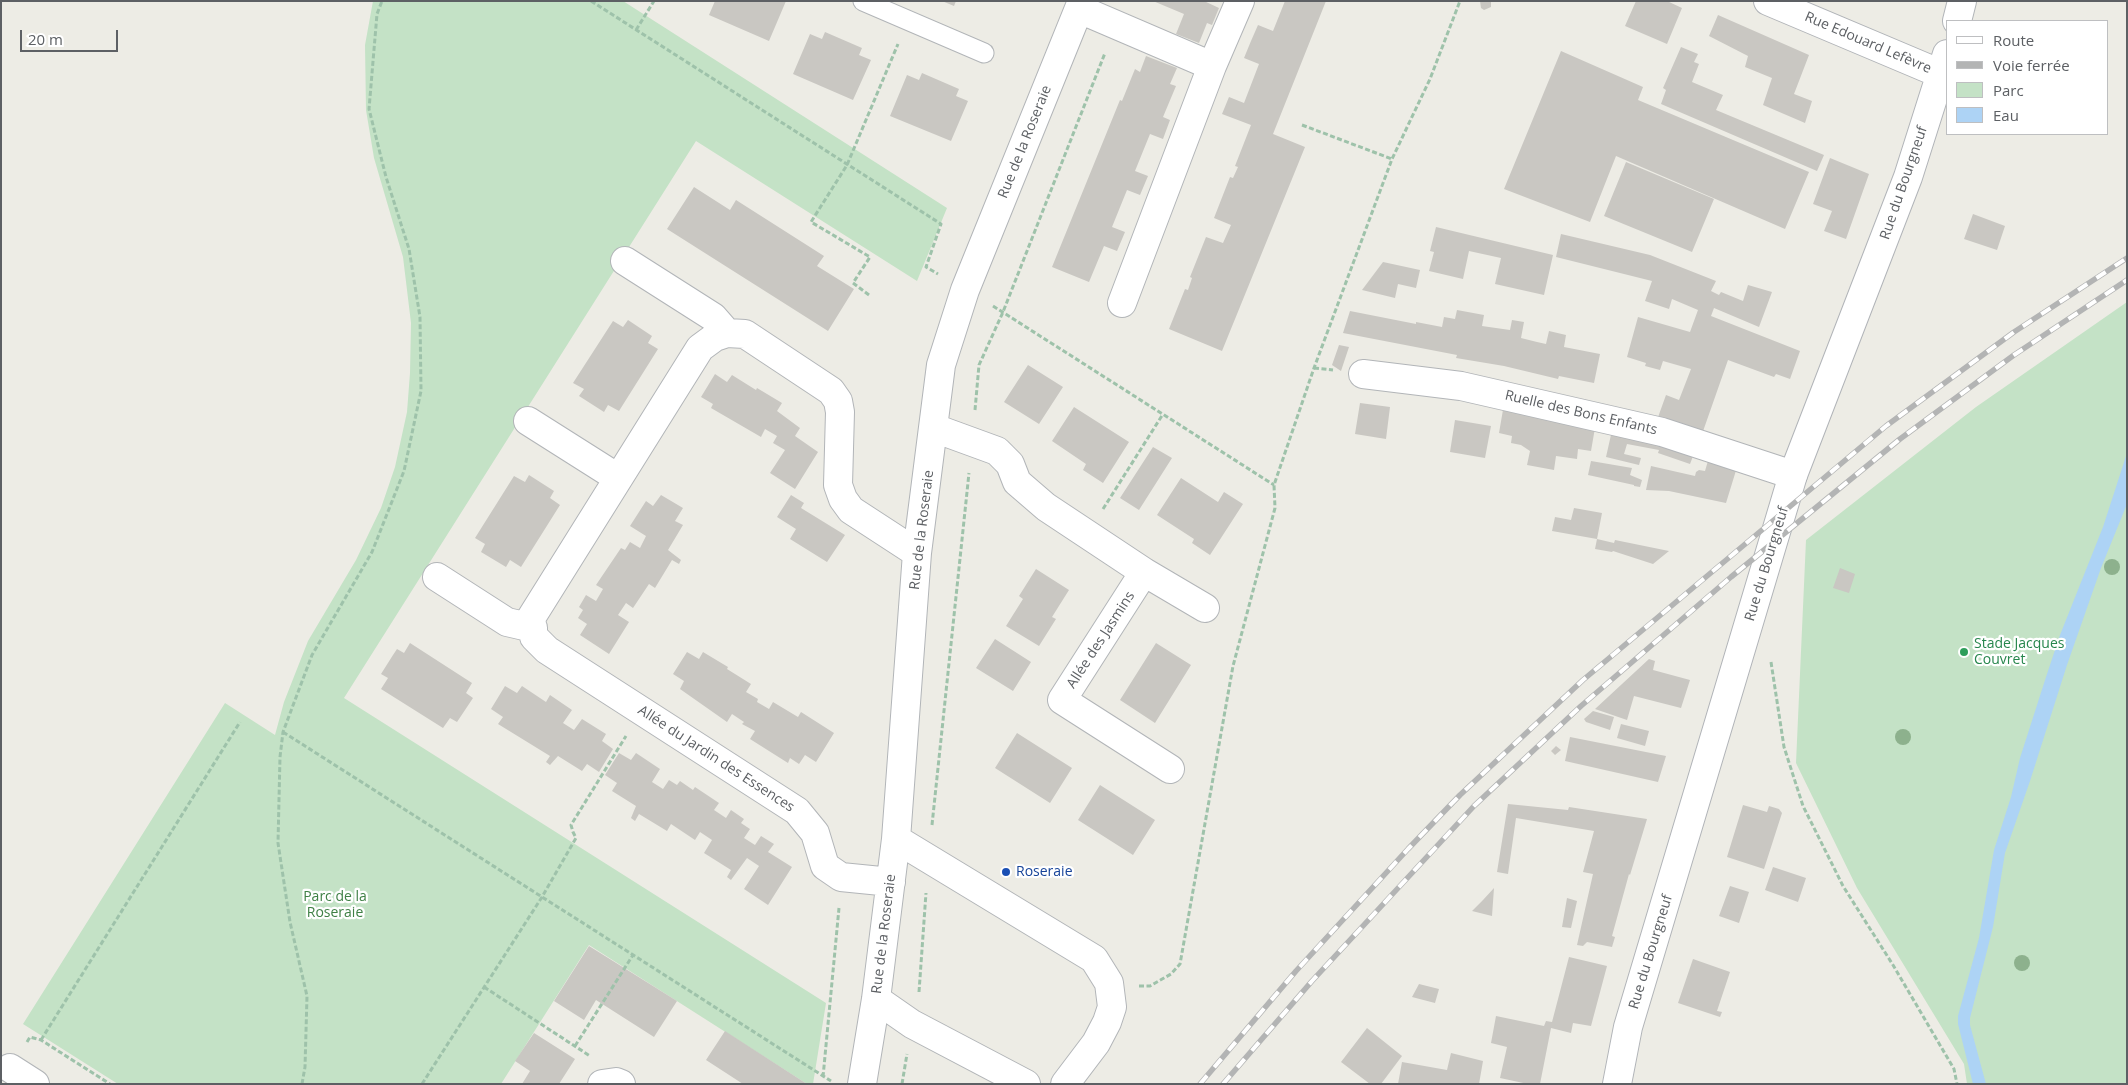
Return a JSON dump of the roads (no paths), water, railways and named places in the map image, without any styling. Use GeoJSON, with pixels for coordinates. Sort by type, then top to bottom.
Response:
{"type":"FeatureCollection","features":[{"type":"Feature","properties":{"kind":"street"},"geometry":{"type":"LineString","coordinates":[[1122,303],[1212,66],[1240,1]]}},
{"type":"Feature","properties":{"kind":"street","name":"Rue Edouard Lefèvre"},"geometry":{"type":"LineString","coordinates":[[1768,1],[1944,64]]}},
{"type":"Feature","properties":{"kind":"street"},"geometry":{"type":"LineString","coordinates":[[1956,20],[1962,1]]}},
{"type":"Feature","properties":{"kind":"street"},"geometry":{"type":"LineString","coordinates":[[1080,5],[1116,25],[1212,66]]}},
{"type":"Feature","properties":{"kind":"street","name":"Rue de la Roseraie"},"geometry":{"type":"LineString","coordinates":[[862,1084],[876,999],[896,839],[917,552],[942,365],[965,290],[1080,5]]}},
{"type":"Feature","properties":{"kind":"street","name":"Rue du Bourgneuf"},"geometry":{"type":"LineString","coordinates":[[1617,1084],[1628,1027],[1793,475],[1908,177],[1944,64]]}},
{"type":"Feature","properties":{"kind":"street"},"geometry":{"type":"LineString","coordinates":[[625,262],[713,317],[727,333]]}},
{"type":"Feature","properties":{"kind":"street"},"geometry":{"type":"LineString","coordinates":[[437,577],[508,622],[533,628],[531,618],[540,601],[700,348],[715,337],[727,333],[744,334],[831,391],[838,401],[840,412],[838,484],[843,499],[851,510],[917,552]]}},
{"type":"Feature","properties":{"kind":"street","name":"Ruelle des Bons Enfants"},"geometry":{"type":"LineString","coordinates":[[1363,374],[1461,386],[1662,432],[1793,475]]}},
{"type":"Feature","properties":{"kind":"street"},"geometry":{"type":"LineString","coordinates":[[528,421],[618,478]]}},
{"type":"Feature","properties":{"kind":"street"},"geometry":{"type":"LineString","coordinates":[[934,428],[997,452],[1010,464],[1017,482],[1046,507],[1144,572],[1205,608]]}},
{"type":"Feature","properties":{"kind":"street","name":"Allée des Jasmins"},"geometry":{"type":"LineString","coordinates":[[1144,572],[1062,700],[1170,769]]}},
{"type":"Feature","properties":{"kind":"street","name":"Allée du Jardin des Essences"},"geometry":{"type":"LineString","coordinates":[[533,628],[534,637],[547,650],[797,810],[815,833],[825,866],[841,877],[891,882]]}},
{"type":"Feature","properties":{"kind":"street"},"geometry":{"type":"LineString","coordinates":[[896,839],[1094,959],[1110,983],[1112,1007],[1108,1022],[1096,1043],[1064,1084]]}},
{"type":"Feature","properties":{"kind":"street"},"geometry":{"type":"LineString","coordinates":[[876,999],[912,1024],[1026,1084]]}},
{"type":"Feature","properties":{"kind":"street"},"geometry":{"type":"LineString","coordinates":[[10,1068],[35,1084]]}},
{"type":"Feature","properties":{"kind":"lane"},"geometry":{"type":"LineString","coordinates":[[863,1],[984,53]]}},
{"type":"Feature","properties":{"kind":"water"},"geometry":{"type":"Polygon","coordinates":[[[2127,453],[2127,504],[2101,568],[2067,665],[2005,853],[1993,927],[1970,1018],[1970,1025],[1986,1084],[1973,1084],[1958,1024],[1958,1016],[1979,938],[1994,850],[2011,797],[2020,758],[2060,635],[2103,527],[2127,453]]]}},
{"type":"Feature","properties":{"kind":"railway"},"geometry":{"type":"LineString","coordinates":[[1200,1084],[1296,971],[1408,849],[1460,795],[1583,680],[1886,426],[2014,332],[2127,258]]}},
{"type":"Feature","properties":{"kind":"railway"},"geometry":{"type":"LineString","coordinates":[[1223,1084],[1312,981],[1474,806],[1581,706],[1731,577],[1900,439],[2014,355],[2127,280]]}},
{"type":"Feature","properties":{"kind":"place","name":"Stade Jacques Couvret"},"geometry":{"type":"Point","coordinates":[1964,652]}},
{"type":"Feature","properties":{"kind":"place","name":"Roseraie"},"geometry":{"type":"Point","coordinates":[1006,872]}},
{"type":"Feature","properties":{"kind":"park label","name":"Parc de la Roseraie"},"geometry":{"type":"Point","coordinates":[335,906]}}]}
